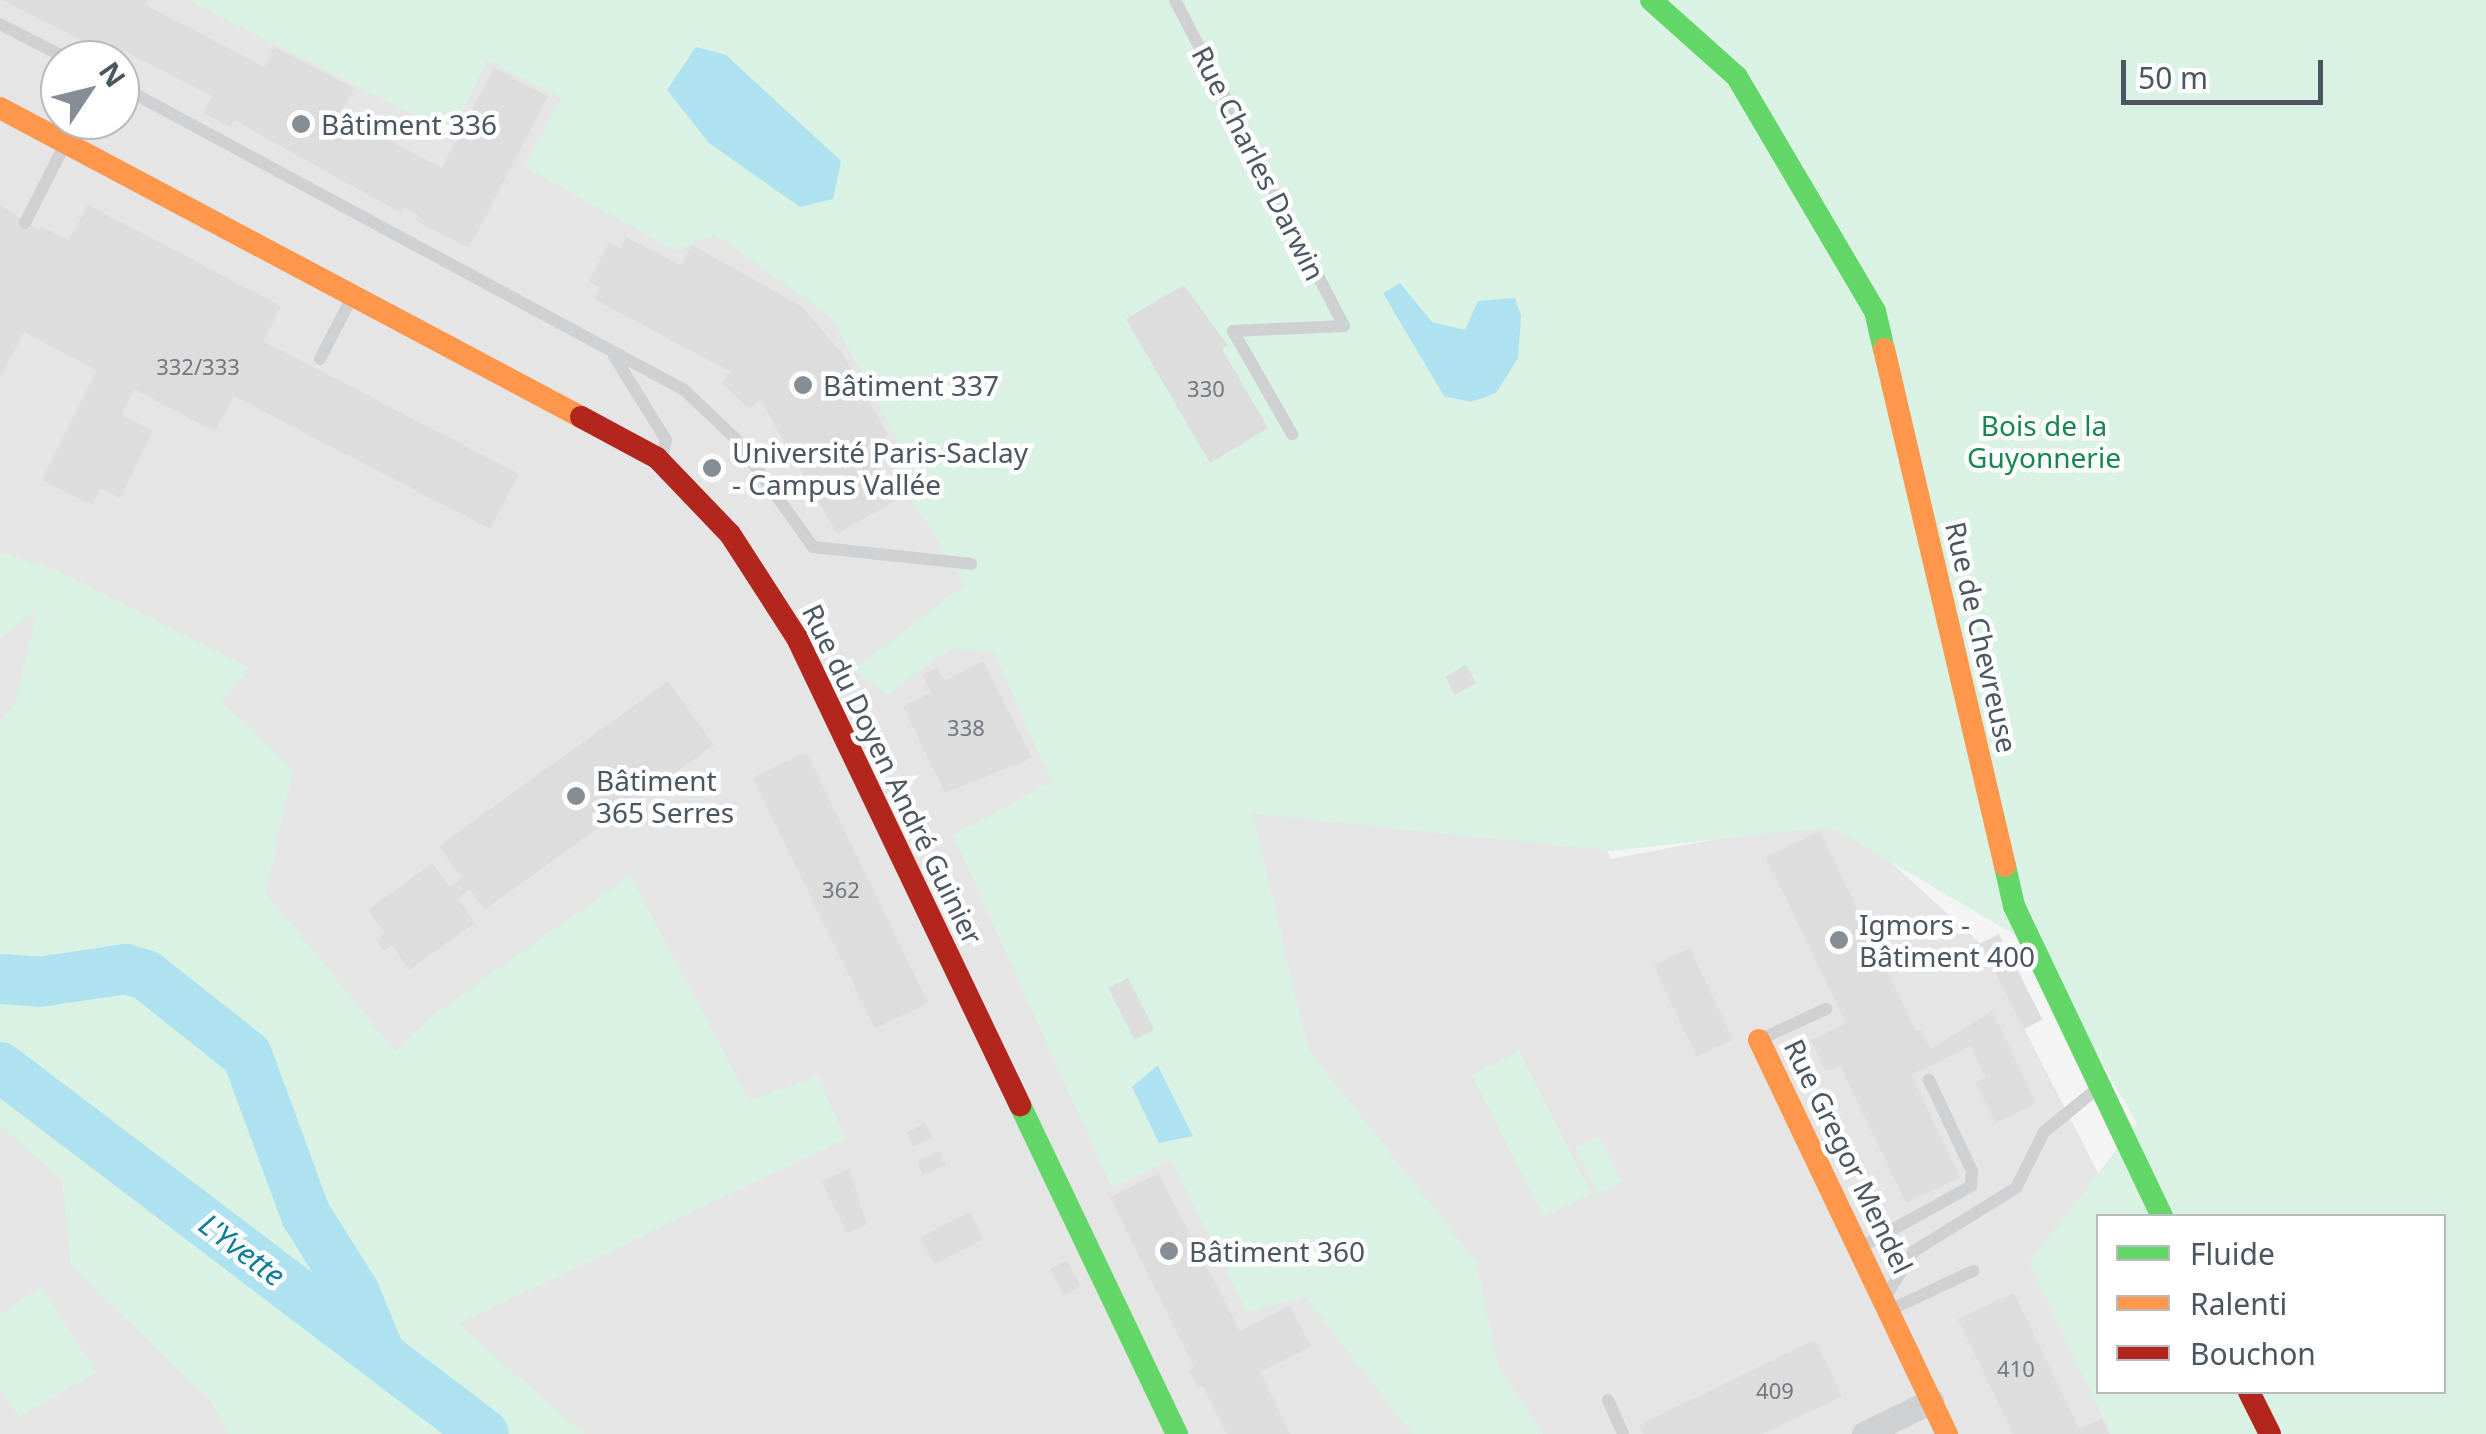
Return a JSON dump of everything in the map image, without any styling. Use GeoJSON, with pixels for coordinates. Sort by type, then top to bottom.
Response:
{"type":"FeatureCollection","features":[{"type":"Feature","properties":{"kind":"street","name":"Rue de Chevreuse"},"geometry":{"type":"LineString","coordinates":[[1651,0],[1737,77],[1876,311],[2014,906],[2161,1214]]}},
{"type":"Feature","properties":{"kind":"street","name":"Rue du Doyen André Guinier"},"geometry":{"type":"LineString","coordinates":[[0,108],[657,458],[730,534],[797,638],[1178,1434]]}},
{"type":"Feature","properties":{"kind":"street","name":"Rue Gregor Mendel"},"geometry":{"type":"LineString","coordinates":[[1759,1040],[1861,1246],[1947,1434]]}},
{"type":"Feature","properties":{"kind":"street"},"geometry":{"type":"LineString","coordinates":[[2250,1394],[2270,1434]]}},
{"type":"Feature","properties":{"kind":"street"},"geometry":{"type":"LineString","coordinates":[[1864,1434],[1931,1401]]}},
{"type":"Feature","properties":{"kind":"lane","name":"Rue Charles Darwin"},"geometry":{"type":"LineString","coordinates":[[1175,0],[1344,326],[1233,331],[1292,434]]}},
{"type":"Feature","properties":{"kind":"lane"},"geometry":{"type":"LineString","coordinates":[[0,24],[40,45]]}},
{"type":"Feature","properties":{"kind":"lane"},"geometry":{"type":"LineString","coordinates":[[140,97],[684,390],[724,427],[812,547],[971,564]]}},
{"type":"Feature","properties":{"kind":"lane"},"geometry":{"type":"LineString","coordinates":[[24,223],[66,142]]}},
{"type":"Feature","properties":{"kind":"lane"},"geometry":{"type":"LineString","coordinates":[[320,358],[353,294]]}},
{"type":"Feature","properties":{"kind":"lane"},"geometry":{"type":"LineString","coordinates":[[608,348],[635,381],[666,440],[666,451],[657,458]]}},
{"type":"Feature","properties":{"kind":"lane"},"geometry":{"type":"LineString","coordinates":[[1759,1040],[1826,1009]]}},
{"type":"Feature","properties":{"kind":"lane"},"geometry":{"type":"LineString","coordinates":[[1861,1246],[1971,1186],[1972,1172],[1929,1080]]}},
{"type":"Feature","properties":{"kind":"lane"},"geometry":{"type":"LineString","coordinates":[[1887,1304],[1914,1251],[2016,1188],[2044,1132],[2098,1088]]}},
{"type":"Feature","properties":{"kind":"lane"},"geometry":{"type":"LineString","coordinates":[[1887,1304],[1974,1271]]}},
{"type":"Feature","properties":{"kind":"lane"},"geometry":{"type":"LineString","coordinates":[[1608,1400],[1623,1434]]}},
{"type":"Feature","properties":{"kind":"shaded area","name":"Université Paris-Saclay - Campus Vallée"},"geometry":{"type":"Polygon","coordinates":[[[0,0],[1199,0],[1611,859],[1840,816],[1981,944],[2119,1214],[2096,1214],[2096,1394],[2236,1434],[0,1434],[0,0]]]}},
{"type":"Feature","properties":{"kind":"green space","name":"Bois de la Guyonnerie"},"geometry":{"type":"Polygon","coordinates":[[[187,0],[2486,0],[2486,1434],[2111,1434],[2029,1263],[2137,1123],[2034,946],[1831,827],[1610,851],[1253,814],[1308,1049],[1476,1261],[1498,1366],[1543,1434],[1412,1434],[1305,1297],[1247,1312],[1171,1159],[1112,1188],[953,835],[1051,782],[995,653],[951,649],[887,695],[853,670],[965,584],[912,501],[904,453],[832,318],[715,235],[674,250],[524,167],[561,98],[487,60],[452,134],[187,0]]]}},
{"type":"Feature","properties":{"kind":"green space"},"geometry":{"type":"Polygon","coordinates":[[[0,552],[58,570],[250,668],[222,702],[293,769],[266,893],[395,1051],[434,1014],[630,875],[750,1101],[818,1075],[845,1139],[459,1324],[585,1434],[229,1434],[210,1400],[71,1266],[62,1179],[0,1127],[0,721],[15,704],[37,611],[0,639],[0,552]]]}},
{"type":"Feature","properties":{"kind":"green space"},"geometry":{"type":"Polygon","coordinates":[[[1519,1051],[1592,1194],[1544,1218],[1472,1075],[1519,1051]]]}},
{"type":"Feature","properties":{"kind":"green space"},"geometry":{"type":"Polygon","coordinates":[[[1599,1136],[1622,1181],[1598,1194],[1575,1148],[1599,1136]]]}},
{"type":"Feature","properties":{"kind":"green space"},"geometry":{"type":"Polygon","coordinates":[[[41,1286],[97,1372],[19,1417],[0,1389],[0,1314],[41,1286]]]}},
{"type":"Feature","properties":{"kind":"water"},"geometry":{"type":"Polygon","coordinates":[[[696,47],[726,55],[841,161],[833,199],[800,207],[709,143],[667,90],[696,47]]]}},
{"type":"Feature","properties":{"kind":"water"},"geometry":{"type":"Polygon","coordinates":[[[1400,283],[1432,322],[1465,330],[1478,301],[1515,298],[1521,316],[1518,358],[1496,393],[1471,402],[1444,396],[1383,293],[1400,283]]]}},
{"type":"Feature","properties":{"kind":"water"},"geometry":{"type":"Polygon","coordinates":[[[1158,1065],[1193,1136],[1159,1143],[1132,1087],[1158,1065]]]}},
{"type":"Feature","properties":{"kind":"building","name":"Bâtiment 336"},"geometry":{"type":"Polygon","coordinates":[[[3,0],[148,0],[146,5],[264,67],[274,47],[354,88],[340,115],[442,168],[494,68],[548,96],[469,248],[415,220],[418,215],[404,207],[401,213],[234,120],[230,127],[203,113],[212,96],[140,59],[140,40],[81,40],[3,0]]]}},
{"type":"Feature","properties":{"kind":"building"},"geometry":{"type":"Polygon","coordinates":[[[0,205],[39,230],[41,226],[69,240],[88,205],[281,306],[263,341],[519,474],[490,529],[234,396],[215,432],[134,389],[121,415],[153,431],[120,498],[100,488],[92,505],[42,480],[97,370],[24,332],[0,377],[0,205]]]}},
{"type":"Feature","properties":{"kind":"building","name":"Bâtiment 337"},"geometry":{"type":"Polygon","coordinates":[[[626,237],[681,265],[692,245],[801,306],[842,353],[888,435],[868,446],[898,499],[837,534],[760,399],[749,409],[722,383],[731,372],[594,299],[600,288],[589,282],[609,243],[620,249],[626,237]]]}},
{"type":"Feature","properties":{"kind":"building"},"geometry":{"type":"Polygon","coordinates":[[[1184,285],[1228,346],[1222,349],[1268,428],[1210,463],[1126,319],[1184,285]]]}},
{"type":"Feature","properties":{"kind":"building"},"geometry":{"type":"Polygon","coordinates":[[[983,661],[1032,758],[945,793],[903,706],[931,692],[922,675],[937,668],[945,681],[983,661]]]}},
{"type":"Feature","properties":{"kind":"building"},"geometry":{"type":"Polygon","coordinates":[[[1466,665],[1476,683],[1455,695],[1445,677],[1466,665]]]}},
{"type":"Feature","properties":{"kind":"building","name":"Bâtiment 365 Serres"},"geometry":{"type":"Polygon","coordinates":[[[668,681],[714,745],[484,910],[470,889],[458,898],[475,923],[409,970],[392,945],[384,951],[376,940],[385,934],[368,910],[432,863],[450,887],[462,878],[439,846],[668,681]]]}},
{"type":"Feature","properties":{"kind":"building"},"geometry":{"type":"Polygon","coordinates":[[[806,752],[928,1003],[875,1029],[753,778],[806,752]]]}},
{"type":"Feature","properties":{"kind":"building","name":"Igmors - Bâtiment 400"},"geometry":{"type":"Polygon","coordinates":[[[1820,831],[1916,1031],[1921,1029],[1931,1049],[1992,1011],[2036,1103],[1995,1123],[1975,1083],[1986,1078],[1971,1046],[1911,1075],[1960,1177],[1906,1203],[1840,1065],[1826,1072],[1811,1040],[1846,1023],[1766,857],[1820,831]]]}},
{"type":"Feature","properties":{"kind":"building"},"geometry":{"type":"Polygon","coordinates":[[[1999,934],[2043,1020],[2024,1029],[1980,944],[1999,934]]]}},
{"type":"Feature","properties":{"kind":"building"},"geometry":{"type":"Polygon","coordinates":[[[1690,948],[1733,1040],[1696,1056],[1654,965],[1690,948]]]}},
{"type":"Feature","properties":{"kind":"building"},"geometry":{"type":"Polygon","coordinates":[[[1128,978],[1154,1030],[1135,1040],[1108,988],[1128,978]]]}},
{"type":"Feature","properties":{"kind":"building"},"geometry":{"type":"Polygon","coordinates":[[[925,1123],[932,1137],[914,1147],[906,1133],[925,1123]]]}},
{"type":"Feature","properties":{"kind":"building"},"geometry":{"type":"Polygon","coordinates":[[[940,1151],[946,1165],[923,1175],[917,1161],[940,1151]]]}},
{"type":"Feature","properties":{"kind":"building"},"geometry":{"type":"Polygon","coordinates":[[[849,1169],[867,1224],[847,1233],[822,1182],[849,1169]]]}},
{"type":"Feature","properties":{"kind":"building","name":"Bâtiment 360"},"geometry":{"type":"Polygon","coordinates":[[[1158,1173],[1240,1331],[1290,1306],[1311,1347],[1260,1372],[1290,1434],[1227,1434],[1203,1386],[1198,1388],[1189,1370],[1194,1367],[1110,1197],[1158,1173]]]}},
{"type":"Feature","properties":{"kind":"building"},"geometry":{"type":"Polygon","coordinates":[[[970,1212],[984,1239],[934,1264],[920,1237],[970,1212]]]}},
{"type":"Feature","properties":{"kind":"building"},"geometry":{"type":"Polygon","coordinates":[[[1067,1260],[1081,1287],[1064,1295],[1050,1269],[1067,1260]]]}},
{"type":"Feature","properties":{"kind":"building"},"geometry":{"type":"Polygon","coordinates":[[[2014,1293],[2079,1429],[2102,1418],[2109,1434],[2013,1434],[1958,1319],[2014,1293]]]}},
{"type":"Feature","properties":{"kind":"building"},"geometry":{"type":"Polygon","coordinates":[[[1815,1340],[1842,1396],[1763,1434],[1643,1434],[1639,1425],[1815,1340]]]}},
{"type":"Feature","properties":{"kind":"waterway"},"geometry":{"type":"LineString","coordinates":[[0,979],[39,982],[126,969],[146,975],[247,1055],[306,1215],[355,1293],[378,1349]]}},
{"type":"Feature","properties":{"kind":"waterway","name":"L'Yvette"},"geometry":{"type":"LineString","coordinates":[[0,1067],[484,1434]]}},
{"type":"Feature","properties":{"kind":"traffic: fast"},"geometry":{"type":"LineString","coordinates":[[1651,0],[1737,77],[1875,311],[1884,349]]}},
{"type":"Feature","properties":{"kind":"traffic: fast"},"geometry":{"type":"LineString","coordinates":[[2005,866],[2014,906],[2161,1214]]}},
{"type":"Feature","properties":{"kind":"traffic: fast"},"geometry":{"type":"LineString","coordinates":[[1020,1105],[1177,1434]]}},
{"type":"Feature","properties":{"kind":"traffic: slow"},"geometry":{"type":"LineString","coordinates":[[0,108],[581,417]]}},
{"type":"Feature","properties":{"kind":"traffic: slow"},"geometry":{"type":"LineString","coordinates":[[1884,349],[2005,866]]}},
{"type":"Feature","properties":{"kind":"traffic: slow"},"geometry":{"type":"LineString","coordinates":[[1759,1040],[1947,1434]]}},
{"type":"Feature","properties":{"kind":"traffic: jam"},"geometry":{"type":"LineString","coordinates":[[581,417],[657,458],[730,534],[797,638],[1020,1105]]}},
{"type":"Feature","properties":{"kind":"traffic: jam"},"geometry":{"type":"LineString","coordinates":[[2250,1394],[2270,1434]]}},
{"type":"Feature","properties":{"kind":"place","name":"Bâtiment 336"},"geometry":{"type":"Point","coordinates":[301,124]}},
{"type":"Feature","properties":{"kind":"place","name":"Bâtiment 337"},"geometry":{"type":"Point","coordinates":[803,385]}},
{"type":"Feature","properties":{"kind":"place","name":"Université Paris-Saclay - Campus Vallée"},"geometry":{"type":"Point","coordinates":[712,468]}},
{"type":"Feature","properties":{"kind":"place","name":"Bâtiment 365 Serres"},"geometry":{"type":"Point","coordinates":[576,796]}},
{"type":"Feature","properties":{"kind":"place","name":"Igmors - Bâtiment 400"},"geometry":{"type":"Point","coordinates":[1839,940]}},
{"type":"Feature","properties":{"kind":"place","name":"Bâtiment 360"},"geometry":{"type":"Point","coordinates":[1169,1251]}}]}
